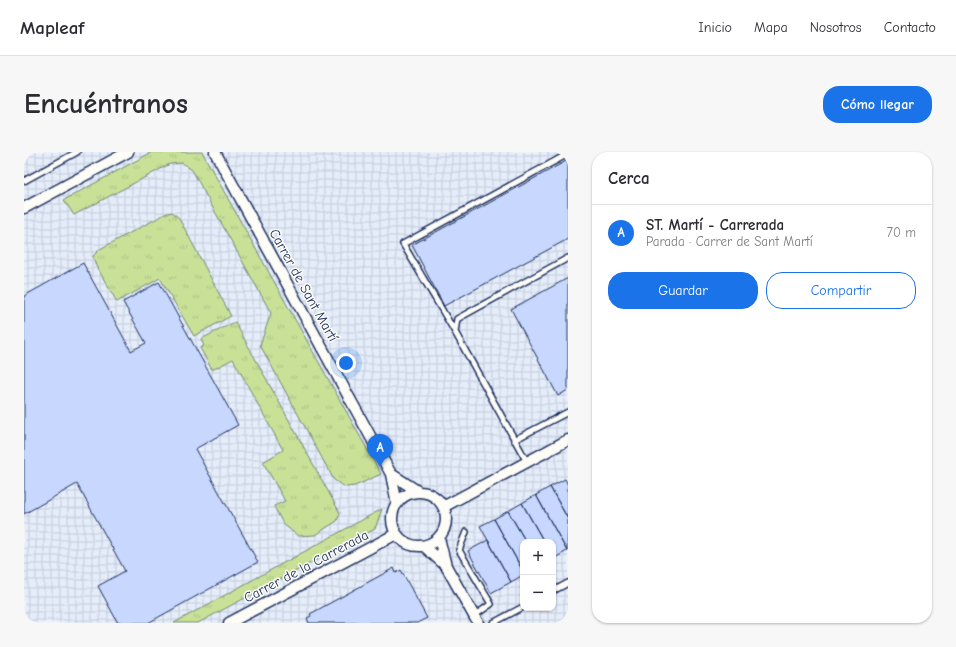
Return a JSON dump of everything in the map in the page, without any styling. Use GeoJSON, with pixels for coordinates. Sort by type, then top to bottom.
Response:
{"type":"FeatureCollection","features":[{"type":"Feature","properties":{"kind":"street"},"geometry":{"type":"LineString","coordinates":[[24,208],[128,152]]}},
{"type":"Feature","properties":{"kind":"street","name":"Carrer de Sant Martí"},"geometry":{"type":"LineString","coordinates":[[215,152],[391,474],[397,504]]}},
{"type":"Feature","properties":{"kind":"street"},"geometry":{"type":"LineString","coordinates":[[443,507],[568,440]]}},
{"type":"Feature","properties":{"kind":"street","name":"Carrer de Sant Martí"},"geometry":{"type":"LineString","coordinates":[[391,474],[419,492]]}},
{"type":"Feature","properties":{"kind":"street"},"geometry":{"type":"LineString","coordinates":[[419,492],[428,494],[436,498],[443,507],[446,522],[444,530],[439,538],[424,546],[408,545],[396,534],[392,519],[397,504],[410,493],[419,492]]}},
{"type":"Feature","properties":{"kind":"street","name":"Carrer de la Carrerada"},"geometry":{"type":"LineString","coordinates":[[229,623],[396,534]]}},
{"type":"Feature","properties":{"kind":"street"},"geometry":{"type":"LineString","coordinates":[[439,538],[446,566],[476,621]]}},
{"type":"Feature","properties":{"kind":"street"},"geometry":{"type":"LineString","coordinates":[[424,546],[446,566]]}},
{"type":"Feature","properties":{"kind":"lane"},"geometry":{"type":"LineString","coordinates":[[24,181],[77,152]]}},
{"type":"Feature","properties":{"kind":"lane"},"geometry":{"type":"LineString","coordinates":[[527,462],[455,332],[402,244],[568,154]]}},
{"type":"Feature","properties":{"kind":"lane"},"geometry":{"type":"LineString","coordinates":[[455,332],[457,319],[568,258]]}},
{"type":"Feature","properties":{"kind":"lane"},"geometry":{"type":"LineString","coordinates":[[514,440],[568,412]]}},
{"type":"Feature","properties":{"kind":"lane"},"geometry":{"type":"LineString","coordinates":[[466,532],[459,550],[492,604],[476,621]]}},
{"type":"Feature","properties":{"kind":"lane"},"geometry":{"type":"LineString","coordinates":[[556,589],[568,583]]}},
{"type":"Feature","properties":{"kind":"lane"},"geometry":{"type":"LineString","coordinates":[[493,623],[520,609]]}},
{"type":"Feature","properties":{"kind":"shaded area"},"geometry":{"type":"Polygon","coordinates":[[[24,152],[568,152],[568,623],[24,623],[24,152]]]}},
{"type":"Feature","properties":{"kind":"green space"},"geometry":{"type":"Polygon","coordinates":[[[152,152],[202,152],[381,474],[355,486],[345,487],[334,480],[260,345],[271,313],[192,170],[182,163],[170,164],[74,215],[64,200],[152,152]]]}},
{"type":"Feature","properties":{"kind":"green space"},"geometry":{"type":"Polygon","coordinates":[[[172,212],[179,218],[231,316],[194,336],[160,278],[117,302],[96,266],[93,256],[100,249],[165,214],[172,212]]]}},
{"type":"Feature","properties":{"kind":"green space"},"geometry":{"type":"Polygon","coordinates":[[[235,322],[340,513],[337,521],[315,535],[298,536],[283,524],[274,506],[285,501],[263,462],[283,450],[233,359],[212,370],[200,348],[204,346],[201,339],[235,322]]]}},
{"type":"Feature","properties":{"kind":"green space"},"geometry":{"type":"Polygon","coordinates":[[[382,509],[375,529],[198,623],[174,623],[382,509]]]}},
{"type":"Feature","properties":{"kind":"building"},"geometry":{"type":"Polygon","coordinates":[[[568,160],[568,239],[444,306],[412,245],[568,160]]]}},
{"type":"Feature","properties":{"kind":"building"},"geometry":{"type":"Polygon","coordinates":[[[83,263],[131,351],[146,343],[123,302],[159,282],[238,425],[195,449],[258,562],[148,623],[118,623],[98,586],[125,571],[77,484],[24,514],[24,296],[83,263]]]}},
{"type":"Feature","properties":{"kind":"building"},"geometry":{"type":"Polygon","coordinates":[[[568,278],[568,390],[558,396],[511,309],[568,278]]]}},
{"type":"Feature","properties":{"kind":"building"},"geometry":{"type":"Polygon","coordinates":[[[565,479],[568,485],[568,519],[550,487],[565,479]]]}},
{"type":"Feature","properties":{"kind":"building"},"geometry":{"type":"Polygon","coordinates":[[[550,487],[568,519],[567,551],[536,495],[550,487]]]}},
{"type":"Feature","properties":{"kind":"building"},"geometry":{"type":"Polygon","coordinates":[[[536,495],[567,551],[556,557],[556,539],[542,539],[522,503],[536,495]]]}},
{"type":"Feature","properties":{"kind":"building"},"geometry":{"type":"Polygon","coordinates":[[[522,503],[542,539],[524,539],[508,511],[522,503]]]}},
{"type":"Feature","properties":{"kind":"building"},"geometry":{"type":"Polygon","coordinates":[[[508,511],[524,539],[520,539],[520,566],[494,519],[508,511]]]}},
{"type":"Feature","properties":{"kind":"building"},"geometry":{"type":"Polygon","coordinates":[[[494,519],[520,566],[520,577],[511,582],[480,526],[494,519]]]}},
{"type":"Feature","properties":{"kind":"building"},"geometry":{"type":"Polygon","coordinates":[[[488,540],[511,582],[491,593],[468,551],[488,540]]]}},
{"type":"Feature","properties":{"kind":"building"},"geometry":{"type":"Polygon","coordinates":[[[394,568],[396,573],[401,570],[427,618],[417,623],[309,623],[307,618],[311,616],[310,614],[394,568]]]}},
{"type":"Feature","properties":{"kind":"place","name":"ST. Martí - Carrerada"},"geometry":{"type":"Point","coordinates":[380,467]}}]}
